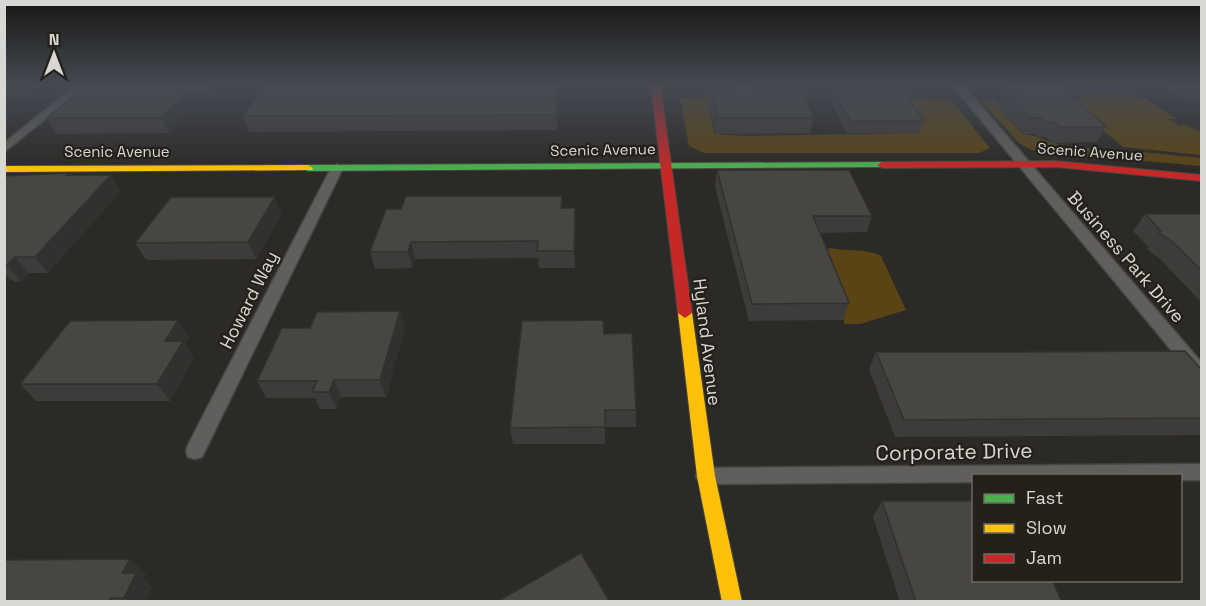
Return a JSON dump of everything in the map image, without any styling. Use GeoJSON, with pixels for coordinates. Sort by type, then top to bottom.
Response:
{"type":"FeatureCollection","features":[{"type":"Feature","properties":{"kind":"street"},"geometry":{"type":"LineString","coordinates":[[4,149],[49,113]]}},
{"type":"Feature","properties":{"kind":"street","name":"Hyland Avenue"},"geometry":{"type":"LineString","coordinates":[[659,113],[706,476],[732,602]]}},
{"type":"Feature","properties":{"kind":"street","name":"Business Park Drive"},"geometry":{"type":"LineString","coordinates":[[980,113],[1202,375]]}},
{"type":"Feature","properties":{"kind":"street","name":"Scenic Avenue"},"geometry":{"type":"LineString","coordinates":[[4,169],[1056,164],[1202,178]]}},
{"type":"Feature","properties":{"kind":"street","name":"Howard Way"},"geometry":{"type":"LineString","coordinates":[[195,451],[337,168]]}},
{"type":"Feature","properties":{"kind":"street","name":"Corporate Drive"},"geometry":{"type":"LineString","coordinates":[[706,476],[1202,472]]}},
{"type":"Feature","properties":{"kind":"shaded area"},"geometry":{"type":"Polygon","coordinates":[[[683,113],[710,113],[715,134],[743,136],[920,133],[907,113],[962,113],[990,148],[979,153],[704,153],[689,146],[683,113]]]}},
{"type":"Feature","properties":{"kind":"shaded area"},"geometry":{"type":"Polygon","coordinates":[[[992,113],[1004,113],[1023,134],[1058,144],[1052,151],[1031,150],[1019,143],[992,113]]]}},
{"type":"Feature","properties":{"kind":"shaded area"},"geometry":{"type":"Polygon","coordinates":[[[1085,113],[1168,113],[1177,119],[1168,119],[1201,132],[1201,155],[1123,147],[1097,125],[1104,124],[1098,118],[1093,120],[1085,113]]]}},
{"type":"Feature","properties":{"kind":"shaded area"},"geometry":{"type":"Polygon","coordinates":[[[1067,147],[1100,149],[1127,155],[1128,151],[1132,151],[1201,158],[1201,166],[1066,154],[1063,150],[1067,147]]]}},
{"type":"Feature","properties":{"kind":"shaded area"},"geometry":{"type":"Polygon","coordinates":[[[831,248],[870,252],[881,256],[906,310],[860,324],[845,324],[817,251],[831,248]]]}},
{"type":"Feature","properties":{"kind":"building"},"geometry":{"type":"Polygon","coordinates":[[[53,113],[166,113],[161,118],[47,118],[53,113]]]}},
{"type":"Feature","properties":{"kind":"building"},"geometry":{"type":"Polygon","coordinates":[[[245,113],[556,113],[556,115],[243,116],[245,113]]]}},
{"type":"Feature","properties":{"kind":"building"},"geometry":{"type":"Polygon","coordinates":[[[717,113],[812,113],[814,118],[718,118],[717,113]]]}},
{"type":"Feature","properties":{"kind":"building"},"geometry":{"type":"Polygon","coordinates":[[[846,113],[918,113],[924,121],[850,121],[846,113]]]}},
{"type":"Feature","properties":{"kind":"building"},"geometry":{"type":"Polygon","coordinates":[[[1027,113],[1091,113],[1106,127],[1059,127],[1054,122],[1046,122],[1043,118],[1032,118],[1027,113]]]}},
{"type":"Feature","properties":{"kind":"building"},"geometry":{"type":"Polygon","coordinates":[[[717,170],[849,170],[872,216],[813,216],[849,303],[752,304],[717,170]]]}},
{"type":"Feature","properties":{"kind":"building"},"geometry":{"type":"Polygon","coordinates":[[[70,173],[67,175],[111,175],[35,257],[15,257],[4,265],[4,176],[70,173]]]}},
{"type":"Feature","properties":{"kind":"building"},"geometry":{"type":"Polygon","coordinates":[[[406,196],[562,196],[561,208],[575,208],[574,251],[537,251],[538,241],[411,242],[408,252],[370,252],[386,209],[401,209],[406,196]]]}},
{"type":"Feature","properties":{"kind":"building"},"geometry":{"type":"Polygon","coordinates":[[[171,197],[275,197],[248,242],[135,243],[171,197]]]}},
{"type":"Feature","properties":{"kind":"building"},"geometry":{"type":"Polygon","coordinates":[[[1145,214],[1202,214],[1202,271],[1174,243],[1159,233],[1161,231],[1145,214]]]}},
{"type":"Feature","properties":{"kind":"building"},"geometry":{"type":"Polygon","coordinates":[[[400,311],[380,380],[334,380],[329,392],[312,392],[317,381],[257,381],[282,328],[310,328],[317,312],[400,311]]]}},
{"type":"Feature","properties":{"kind":"building"},"geometry":{"type":"Polygon","coordinates":[[[178,320],[165,341],[183,341],[157,384],[20,384],[70,321],[178,320]]]}},
{"type":"Feature","properties":{"kind":"building"},"geometry":{"type":"Polygon","coordinates":[[[603,320],[604,334],[632,333],[636,410],[605,410],[605,427],[510,428],[522,321],[603,320]]]}},
{"type":"Feature","properties":{"kind":"building"},"geometry":{"type":"Polygon","coordinates":[[[1185,351],[1202,370],[1202,418],[904,420],[876,352],[1022,352],[1185,351]]]}},
{"type":"Feature","properties":{"kind":"building"},"geometry":{"type":"Polygon","coordinates":[[[882,501],[972,501],[972,582],[1053,582],[1062,602],[916,602],[882,501]]]}},
{"type":"Feature","properties":{"kind":"building"},"geometry":{"type":"Polygon","coordinates":[[[581,553],[610,602],[497,602],[581,553]]]}},
{"type":"Feature","properties":{"kind":"building"},"geometry":{"type":"Polygon","coordinates":[[[130,559],[122,573],[136,573],[124,598],[110,598],[109,602],[4,602],[4,560],[130,559]]]}},
{"type":"Feature","properties":{"kind":"traffic: fast"},"geometry":{"type":"LineString","coordinates":[[308,168],[882,165]]}},
{"type":"Feature","properties":{"kind":"traffic: slow"},"geometry":{"type":"LineString","coordinates":[[4,169],[308,168]]}},
{"type":"Feature","properties":{"kind":"traffic: slow"},"geometry":{"type":"LineString","coordinates":[[685,313],[706,476],[732,602]]}},
{"type":"Feature","properties":{"kind":"traffic: jam"},"geometry":{"type":"LineString","coordinates":[[659,113],[685,313]]}},
{"type":"Feature","properties":{"kind":"traffic: jam"},"geometry":{"type":"LineString","coordinates":[[882,165],[1056,164],[1202,178]]}}]}
